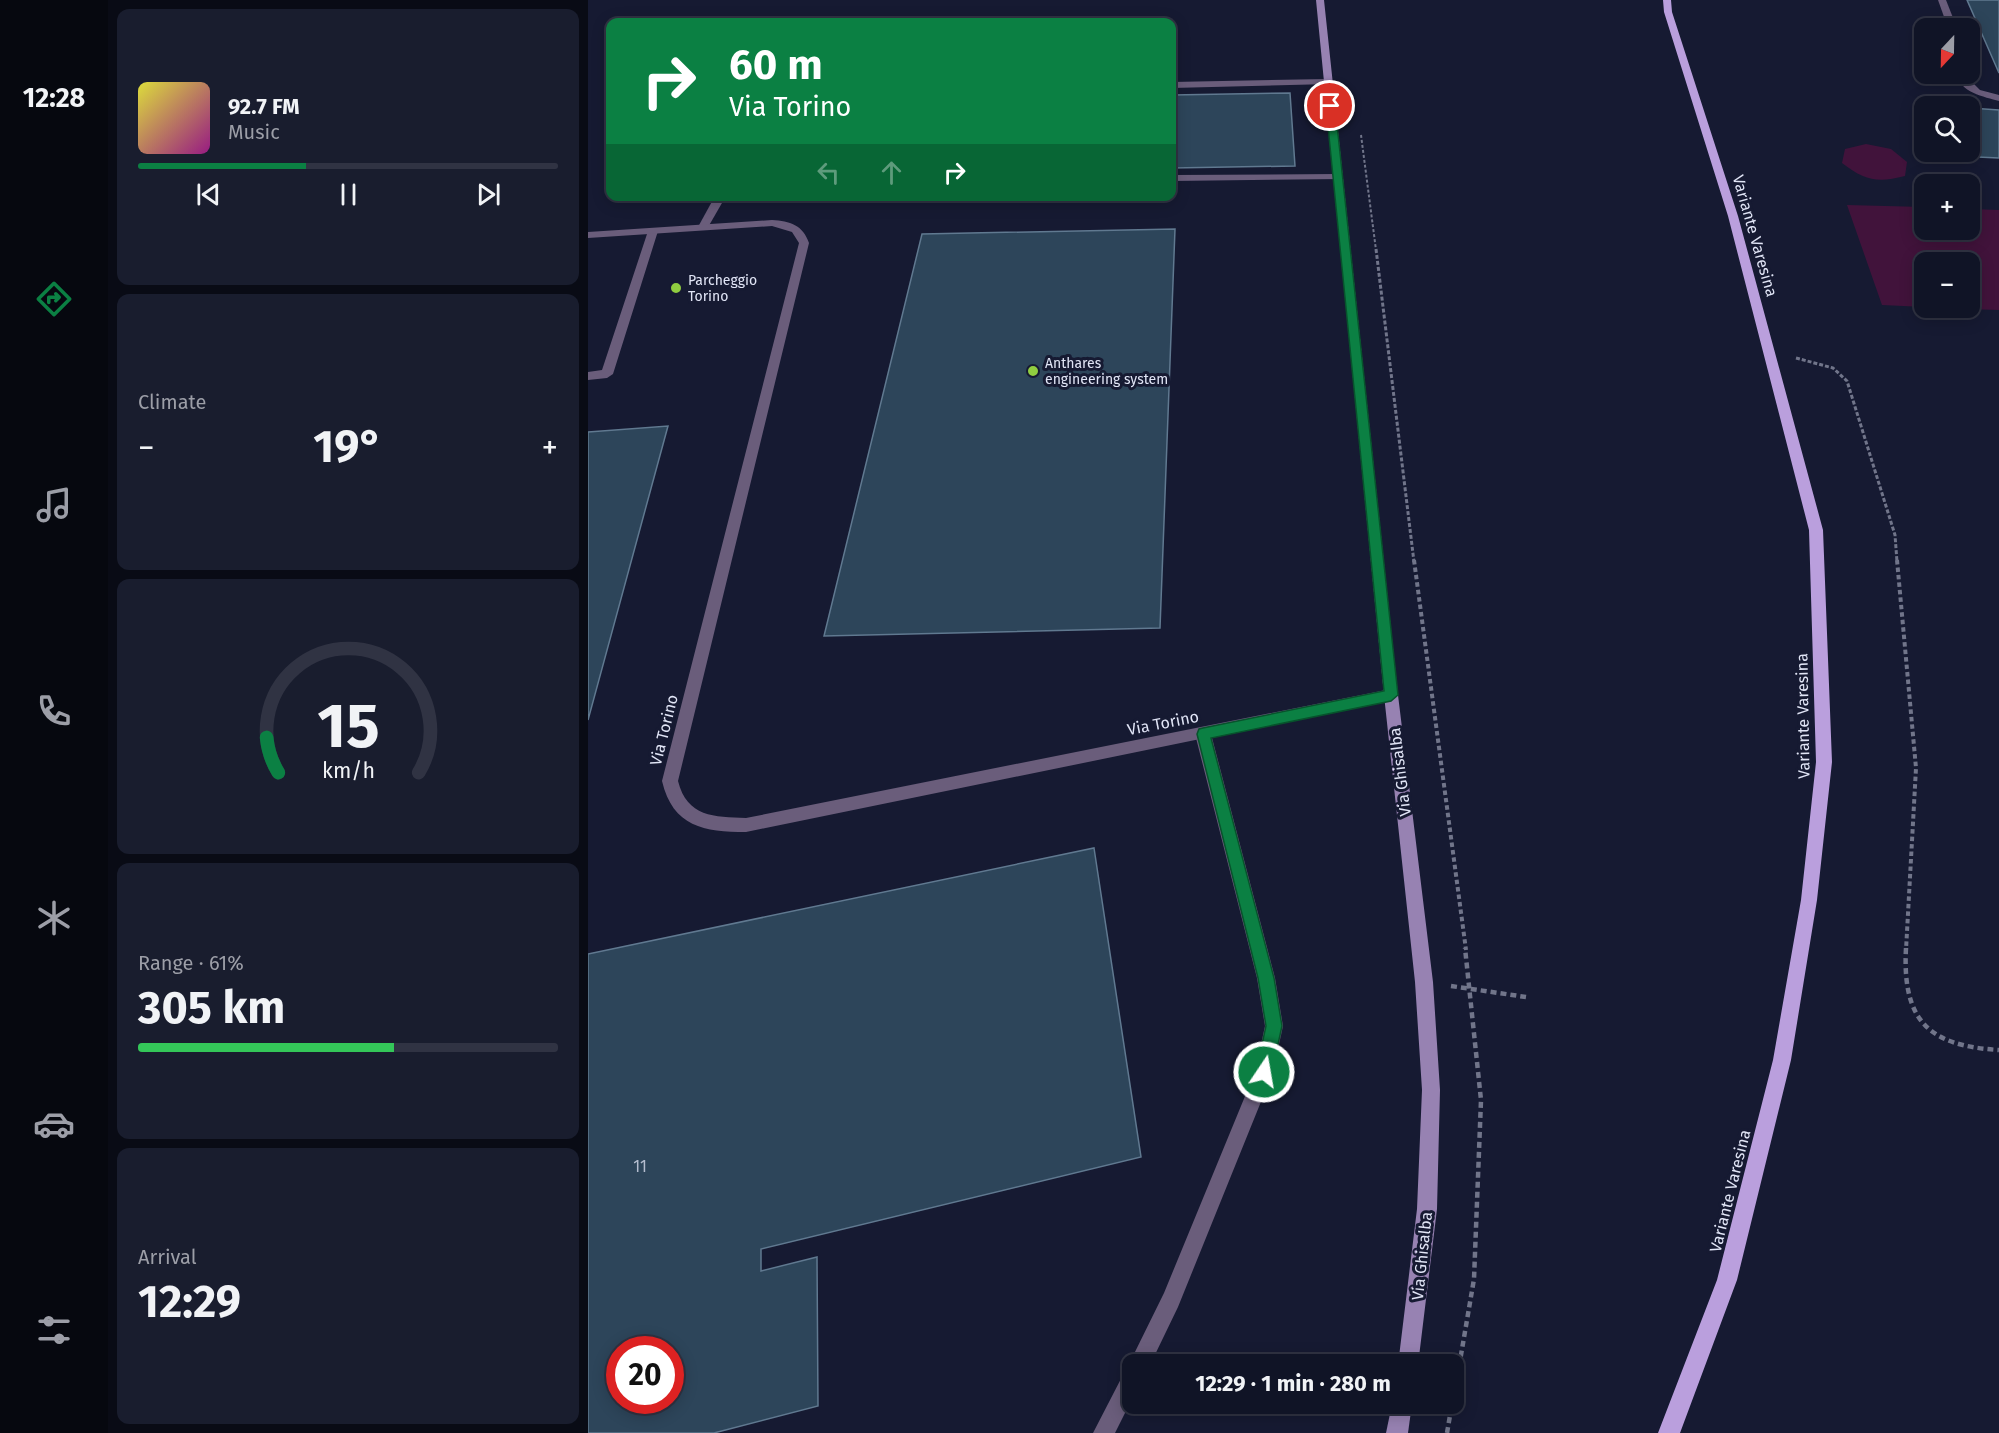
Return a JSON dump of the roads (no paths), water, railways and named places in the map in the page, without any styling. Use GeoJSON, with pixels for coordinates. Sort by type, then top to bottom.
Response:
{"type":"FeatureCollection","features":[{"type":"Feature","properties":{"kind":"main road","name":"Variante Varesina"},"geometry":{"type":"LineString","coordinates":[[1667,0],[1668,12],[1733,216],[1816,530],[1824,762],[1809,900],[1782,1060],[1726,1280],[1669,1433]]}},
{"type":"Feature","properties":{"kind":"street","name":"Via Ghisalba"},"geometry":{"type":"LineString","coordinates":[[1320,0],[1391,695],[1424,982],[1431,1090],[1427,1197],[1410,1354]]}},
{"type":"Feature","properties":{"kind":"street"},"geometry":{"type":"LineString","coordinates":[[1942,0],[1949,18]]}},
{"type":"Feature","properties":{"kind":"street"},"geometry":{"type":"LineString","coordinates":[[1176,85],[1328,82]]}},
{"type":"Feature","properties":{"kind":"street"},"geometry":{"type":"LineString","coordinates":[[1968,84],[1977,92],[1999,98]]}},
{"type":"Feature","properties":{"kind":"street"},"geometry":{"type":"LineString","coordinates":[[1176,178],[1338,177]]}},
{"type":"Feature","properties":{"kind":"street"},"geometry":{"type":"LineString","coordinates":[[703,227],[718,201]]}},
{"type":"Feature","properties":{"kind":"street","name":"Via Torino"},"geometry":{"type":"LineString","coordinates":[[588,235],[782,224],[798,231],[804,243],[670,781],[672,795],[685,812],[702,821],[723,825],[746,825],[1391,695]]}},
{"type":"Feature","properties":{"kind":"street"},"geometry":{"type":"LineString","coordinates":[[588,376],[607,374],[653,231]]}},
{"type":"Feature","properties":{"kind":"street"},"geometry":{"type":"LineString","coordinates":[[1144,1354],[1171,1300],[1260,1083],[1274,1026],[1266,978],[1203,734]]}},
{"type":"Feature","properties":{"kind":"street"},"geometry":{"type":"LineString","coordinates":[[1104,1433],[1122,1398]]}},
{"type":"Feature","properties":{"kind":"street"},"geometry":{"type":"LineString","coordinates":[[1397,1433],[1400,1414]]}},
{"type":"Feature","properties":{"kind":"place","name":"Parcheggio Torino"},"geometry":{"type":"Point","coordinates":[676,288]}},
{"type":"Feature","properties":{"kind":"place","name":"Anthares engineering system"},"geometry":{"type":"Point","coordinates":[1033,371]}}]}
